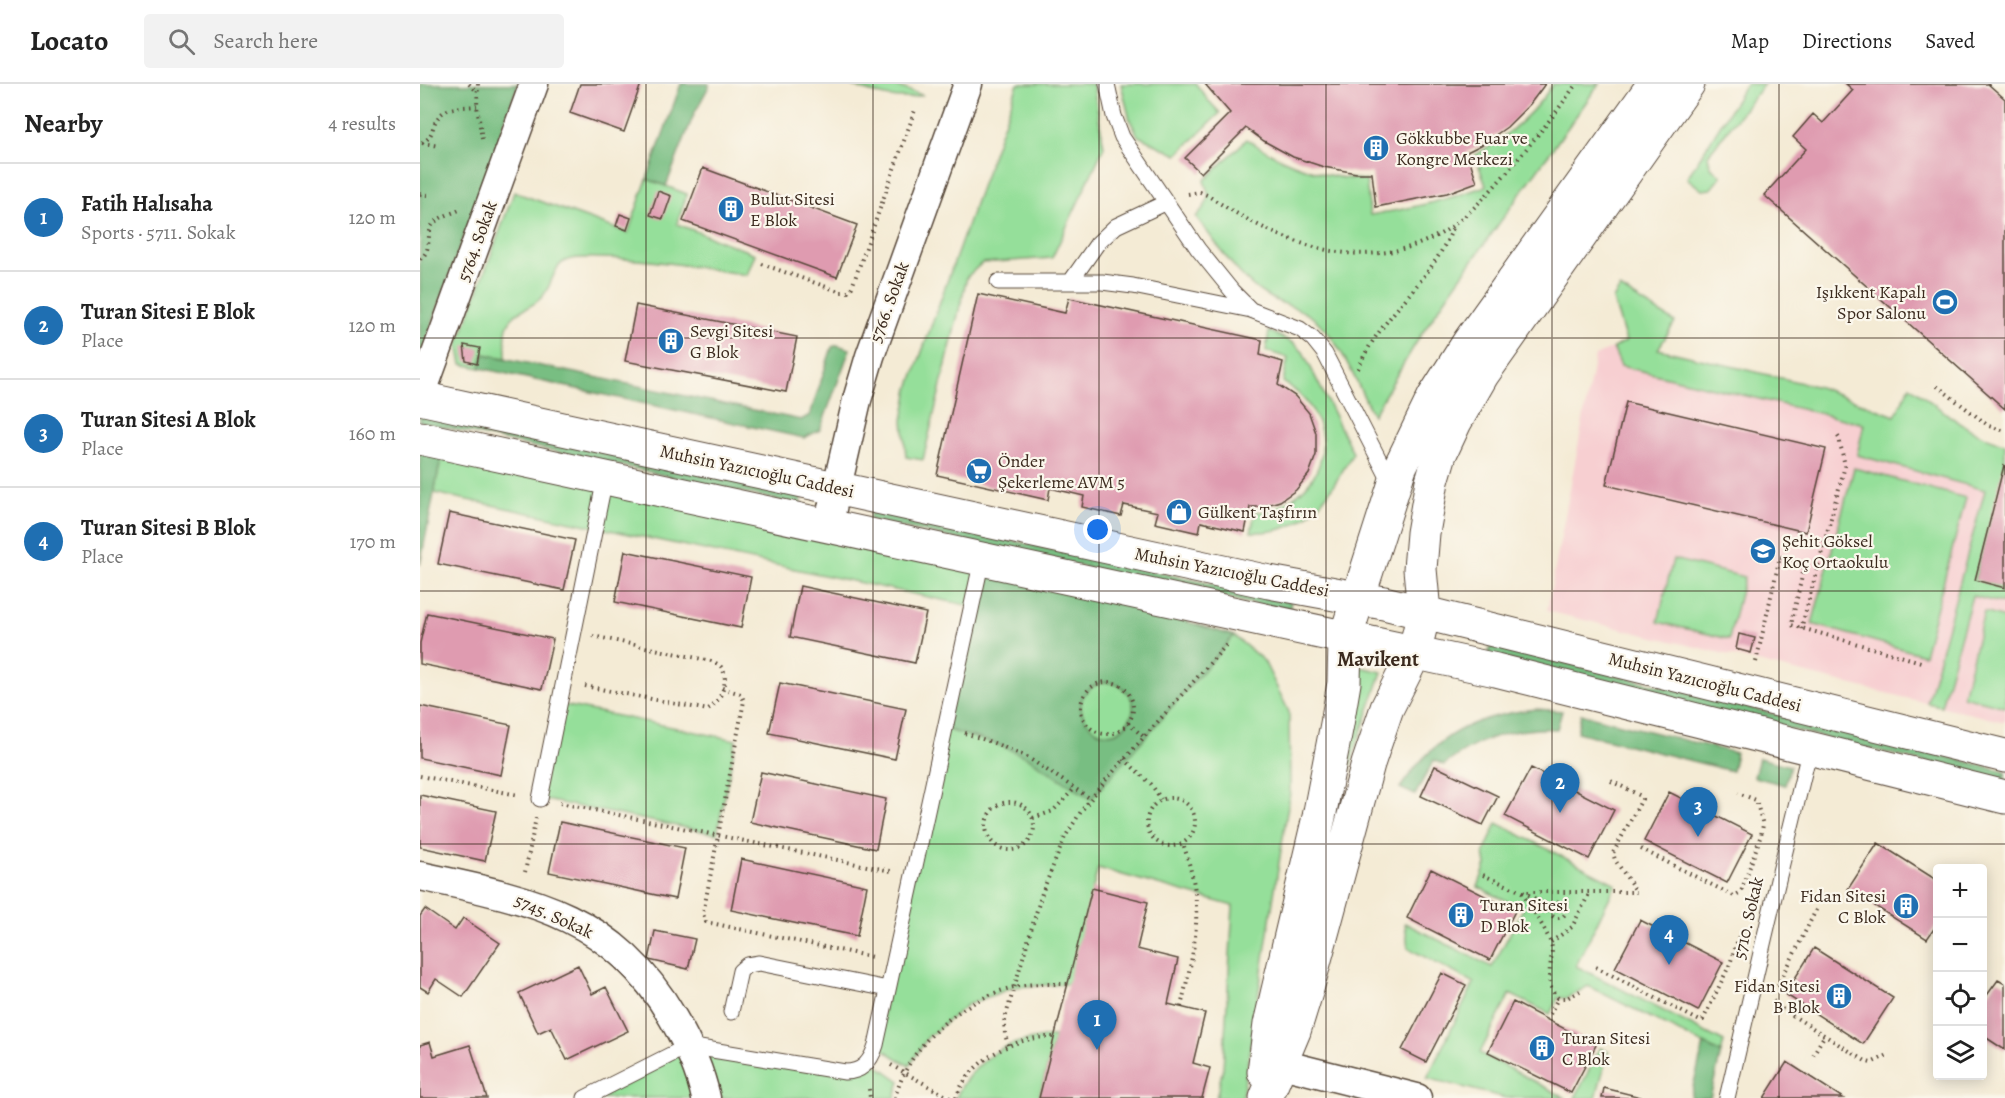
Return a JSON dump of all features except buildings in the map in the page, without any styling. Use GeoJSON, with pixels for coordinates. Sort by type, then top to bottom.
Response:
{"type":"FeatureCollection","features":[{"type":"Feature","properties":{"kind":"main road"},"geometry":{"type":"LineString","coordinates":[[1266,1098],[1273,1062],[1279,984],[1319,817],[1337,724],[1344,683],[1345,639],[1393,487],[1417,430],[1451,369],[1653,84]]}},
{"type":"Feature","properties":{"kind":"main road"},"geometry":{"type":"LineString","coordinates":[[1262,1098],[1273,1062],[1307,989],[1368,764],[1387,708],[1414,654],[1424,612],[1420,569],[1426,507],[1440,454],[1482,375],[1689,84]]}},
{"type":"Feature","properties":{"kind":"main road","name":"Muhsin Yazıcıoğlu Caddesi"},"geometry":{"type":"LineString","coordinates":[[420,398],[1269,582],[1357,597],[1424,612],[2005,756]]}},
{"type":"Feature","properties":{"kind":"main road"},"geometry":{"type":"LineString","coordinates":[[420,438],[1496,670],[2005,797]]}},
{"type":"Feature","properties":{"kind":"street","name":"5764. Sokak"},"geometry":{"type":"LineString","coordinates":[[420,398],[534,84]]}},
{"type":"Feature","properties":{"kind":"street","name":"5766. Sokak"},"geometry":{"type":"LineString","coordinates":[[828,526],[857,400],[870,356],[968,84]]}},
{"type":"Feature","properties":{"kind":"street","name":"5745. Sokak"},"geometry":{"type":"LineString","coordinates":[[420,876],[519,898],[591,929],[628,957],[658,993],[688,1046],[706,1098]]}},
{"type":"Feature","properties":{"kind":"street"},"geometry":{"type":"LineString","coordinates":[[1273,1062],[1418,1098]]}},
{"type":"Feature","properties":{"kind":"lane"},"geometry":{"type":"LineString","coordinates":[[1107,84],[1113,116],[1122,137],[1219,276],[1251,310]]}},
{"type":"Feature","properties":{"kind":"lane"},"geometry":{"type":"LineString","coordinates":[[1071,280],[1097,244],[1116,226],[1166,203]]}},
{"type":"Feature","properties":{"kind":"lane"},"geometry":{"type":"LineString","coordinates":[[998,282],[1071,280],[1133,286],[1251,310],[1300,328],[1325,354],[1348,395],[1393,487]]}},
{"type":"Feature","properties":{"kind":"lane"},"geometry":{"type":"LineString","coordinates":[[540,799],[605,478]]}},
{"type":"Feature","properties":{"kind":"lane"},"geometry":{"type":"LineString","coordinates":[[585,1098],[688,1046],[845,1072],[862,1068],[868,1063],[873,1053],[888,989],[982,560]]}},
{"type":"Feature","properties":{"kind":"lane","name":"5710. Sokak"},"geometry":{"type":"LineString","coordinates":[[1727,1098],[1810,748]]}},
{"type":"Feature","properties":{"kind":"lane"},"geometry":{"type":"LineString","coordinates":[[731,1012],[740,971],[747,965],[759,963],[888,989]]}},
{"type":"Feature","properties":{"kind":"path"},"geometry":{"type":"LineString","coordinates":[[469,84],[477,92]]}},
{"type":"Feature","properties":{"kind":"path"},"geometry":{"type":"LineString","coordinates":[[478,84],[477,106],[484,145]]}},
{"type":"Feature","properties":{"kind":"path"},"geometry":{"type":"LineString","coordinates":[[1166,203],[1200,192],[1261,228],[1287,240],[1337,252],[1374,253],[1397,249],[1429,239],[1454,225],[1506,173],[1546,126],[1576,84]]}},
{"type":"Feature","properties":{"kind":"path"},"geometry":{"type":"LineString","coordinates":[[421,144],[430,136],[438,115],[442,112],[448,109],[477,106]]}},
{"type":"Feature","properties":{"kind":"path"},"geometry":{"type":"LineString","coordinates":[[762,264],[841,292],[848,292],[852,287],[915,110]]}},
{"type":"Feature","properties":{"kind":"path"},"geometry":{"type":"LineString","coordinates":[[421,144],[439,146]]}},
{"type":"Feature","properties":{"kind":"path"},"geometry":{"type":"LineString","coordinates":[[420,194],[428,195]]}},
{"type":"Feature","properties":{"kind":"path"},"geometry":{"type":"LineString","coordinates":[[420,259],[428,251],[430,231],[435,222],[465,207]]}},
{"type":"Feature","properties":{"kind":"path"},"geometry":{"type":"LineString","coordinates":[[1348,395],[1372,341],[1433,264],[1454,225]]}},
{"type":"Feature","properties":{"kind":"path"},"geometry":{"type":"LineString","coordinates":[[1937,386],[1989,426],[2005,431]]}},
{"type":"Feature","properties":{"kind":"path"},"geometry":{"type":"LineString","coordinates":[[1802,628],[1845,466],[1837,435]]}},
{"type":"Feature","properties":{"kind":"path"},"geometry":{"type":"LineString","coordinates":[[1756,662],[1780,557],[1805,563],[1791,625],[1921,662]]}},
{"type":"Feature","properties":{"kind":"path"},"geometry":{"type":"LineString","coordinates":[[564,682],[708,710],[720,699],[722,688],[724,672],[720,666],[711,661],[573,632]]}},
{"type":"Feature","properties":{"kind":"path"},"geometry":{"type":"LineString","coordinates":[[1008,1045],[1004,1022],[1042,893],[1065,837],[1091,799],[1124,759],[1234,636]]}},
{"type":"Feature","properties":{"kind":"path"},"geometry":{"type":"LineString","coordinates":[[1105,682],[1114,682],[1122,686],[1132,699],[1133,708],[1128,723],[1122,729],[1106,734],[1090,727],[1082,712],[1081,704],[1084,695],[1089,689],[1105,682]]}},
{"type":"Feature","properties":{"kind":"path"},"geometry":{"type":"LineString","coordinates":[[722,688],[741,694],[744,701],[703,915],[706,922],[894,962]]}},
{"type":"Feature","properties":{"kind":"path"},"geometry":{"type":"LineString","coordinates":[[1128,723],[1144,737]]}},
{"type":"Feature","properties":{"kind":"path"},"geometry":{"type":"LineString","coordinates":[[944,729],[994,743],[1027,757],[1091,799]]}},
{"type":"Feature","properties":{"kind":"path"},"geometry":{"type":"LineString","coordinates":[[1124,759],[1151,784],[1161,799]]}},
{"type":"Feature","properties":{"kind":"path"},"geometry":{"type":"LineString","coordinates":[[420,776],[912,875]]}},
{"type":"Feature","properties":{"kind":"path"},"geometry":{"type":"LineString","coordinates":[[1522,892],[1636,892],[1615,860],[1613,853],[1642,799],[1641,796],[1611,781]]}},
{"type":"Feature","properties":{"kind":"path"},"geometry":{"type":"LineString","coordinates":[[1033,818],[1053,811],[1075,788]]}},
{"type":"Feature","properties":{"kind":"path"},"geometry":{"type":"LineString","coordinates":[[1641,849],[1734,896],[1738,895],[1741,892],[1763,825],[1755,800],[1738,793]]}},
{"type":"Feature","properties":{"kind":"path"},"geometry":{"type":"LineString","coordinates":[[1176,797],[1184,801],[1194,814],[1194,830],[1183,843],[1167,846],[1159,843],[1148,831],[1147,816],[1155,803],[1161,799],[1176,797]]}},
{"type":"Feature","properties":{"kind":"path"},"geometry":{"type":"LineString","coordinates":[[519,898],[540,799]]}},
{"type":"Feature","properties":{"kind":"path"},"geometry":{"type":"LineString","coordinates":[[1015,802],[1023,805],[1033,818],[1033,834],[1023,846],[1016,849],[1008,850],[993,844],[985,830],[988,814],[999,803],[1015,802]]}},
{"type":"Feature","properties":{"kind":"path"},"geometry":{"type":"LineString","coordinates":[[1181,1007],[1192,950],[1197,907],[1183,843]]}},
{"type":"Feature","properties":{"kind":"path"},"geometry":{"type":"LineString","coordinates":[[1483,875],[1551,907]]}},
{"type":"Feature","properties":{"kind":"path"},"geometry":{"type":"LineString","coordinates":[[1522,892],[1551,942],[1548,981],[1558,998]]}},
{"type":"Feature","properties":{"kind":"path"},"geometry":{"type":"LineString","coordinates":[[1551,942],[1572,927],[1590,892]]}},
{"type":"Feature","properties":{"kind":"path"},"geometry":{"type":"LineString","coordinates":[[1557,902],[1562,903],[1565,913],[1562,917],[1554,916],[1551,907],[1557,902]]}},
{"type":"Feature","properties":{"kind":"path"},"geometry":{"type":"LineString","coordinates":[[1774,992],[1818,906]]}},
{"type":"Feature","properties":{"kind":"path"},"geometry":{"type":"LineString","coordinates":[[1596,967],[1700,1021],[1703,1020],[1730,964],[1739,936]]}},
{"type":"Feature","properties":{"kind":"path"},"geometry":{"type":"LineString","coordinates":[[895,1098],[899,1082],[927,1038],[967,1005],[1014,987],[1069,984]]}},
{"type":"Feature","properties":{"kind":"path"},"geometry":{"type":"LineString","coordinates":[[1558,998],[1567,998],[1580,991]]}},
{"type":"Feature","properties":{"kind":"path"},"geometry":{"type":"LineString","coordinates":[[1550,1014],[1558,998]]}},
{"type":"Feature","properties":{"kind":"path"},"geometry":{"type":"LineString","coordinates":[[1773,998],[1774,1003],[1779,1007],[1867,1062],[1871,1063],[1888,1055]]}},
{"type":"Feature","properties":{"kind":"path"},"geometry":{"type":"LineString","coordinates":[[1813,1056],[1824,1036]]}},
{"type":"Feature","properties":{"kind":"path"},"geometry":{"type":"LineString","coordinates":[[956,1098],[958,1091],[979,1064],[1008,1045],[1043,1037],[1055,1037]]}},
{"type":"Feature","properties":{"kind":"path"},"geometry":{"type":"LineString","coordinates":[[873,1053],[950,1098]]}},
{"type":"Feature","properties":{"kind":"shaded area","name":"Şehit Göksel Koç Ortaokulu"},"geometry":{"type":"Polygon","coordinates":[[[1626,342],[1819,387],[1996,453],[2005,454],[2005,722],[1547,611],[1595,356],[1626,342]]]}},
{"type":"Feature","properties":{"kind":"green space"},"geometry":{"type":"Polygon","coordinates":[[[420,84],[518,84],[421,355],[420,355],[420,84]]]}},
{"type":"Feature","properties":{"kind":"green space"},"geometry":{"type":"Polygon","coordinates":[[[681,84],[709,84],[709,86],[694,114],[666,186],[647,179],[681,84]]]}},
{"type":"Feature","properties":{"kind":"green space"},"geometry":{"type":"Polygon","coordinates":[[[846,84],[890,84],[922,95],[893,97],[846,84]]]}},
{"type":"Feature","properties":{"kind":"green space"},"geometry":{"type":"Polygon","coordinates":[[[1018,84],[1093,84],[1104,147],[1052,258],[982,263],[967,277],[923,460],[906,457],[903,420],[909,388],[1018,84]]]}},
{"type":"Feature","properties":{"kind":"green space"},"geometry":{"type":"Polygon","coordinates":[[[1121,84],[1196,84],[1220,113],[1177,155],[1138,136],[1130,120],[1121,84]]]}},
{"type":"Feature","properties":{"kind":"green space"},"geometry":{"type":"Polygon","coordinates":[[[1553,84],[1599,84],[1450,292],[1419,338],[1373,415],[1343,355],[1329,334],[1308,314],[1267,296],[1257,289],[1238,271],[1196,217],[1208,200],[1204,181],[1247,139],[1260,148],[1304,168],[1334,176],[1366,180],[1370,215],[1457,196],[1486,186],[1475,155],[1498,141],[1518,124],[1537,106],[1553,84]]]}},
{"type":"Feature","properties":{"kind":"green space"},"geometry":{"type":"Polygon","coordinates":[[[1746,84],[1764,84],[1708,155],[1710,166],[1721,176],[1711,189],[1702,190],[1687,178],[1746,84]]]}},
{"type":"Feature","properties":{"kind":"green space"},"geometry":{"type":"Polygon","coordinates":[[[647,179],[687,194],[677,224],[755,254],[747,275],[638,260],[569,259],[557,268],[545,294],[511,320],[506,331],[506,358],[484,354],[480,368],[462,364],[458,345],[514,192],[628,233],[647,179]]]}},
{"type":"Feature","properties":{"kind":"green space"},"geometry":{"type":"Polygon","coordinates":[[[1620,288],[1675,322],[1658,349],[1819,387],[1895,416],[1910,386],[1968,428],[2005,443],[2005,468],[1975,579],[2005,588],[2005,604],[1972,596],[1941,706],[1927,703],[1985,490],[1857,455],[1864,424],[1621,366],[1613,348],[1626,341],[1613,299],[1620,288]]]}},
{"type":"Feature","properties":{"kind":"green space"},"geometry":{"type":"Polygon","coordinates":[[[1269,331],[1293,343],[1303,352],[1353,453],[1325,498],[1302,520],[1271,531],[1251,532],[1255,512],[1269,510],[1290,500],[1305,487],[1316,472],[1321,456],[1322,440],[1319,423],[1311,408],[1299,394],[1283,382],[1288,358],[1266,351],[1269,331]]]}},
{"type":"Feature","properties":{"kind":"green space"},"geometry":{"type":"Polygon","coordinates":[[[837,345],[850,349],[820,430],[804,438],[480,368],[484,354],[801,420],[810,415],[832,347],[837,345]]]}},
{"type":"Feature","properties":{"kind":"green space"},"geometry":{"type":"Polygon","coordinates":[[[420,412],[802,495],[800,505],[420,422],[420,412]]]}},
{"type":"Feature","properties":{"kind":"green space"},"geometry":{"type":"Polygon","coordinates":[[[420,438],[444,443],[420,565],[420,438]]]}},
{"type":"Feature","properties":{"kind":"green space"},"geometry":{"type":"Polygon","coordinates":[[[444,443],[982,559],[1234,636],[1264,661],[1289,712],[1290,793],[1242,1098],[1216,1098],[1223,1068],[1233,906],[1098,868],[1069,984],[1014,987],[967,1005],[927,1038],[909,1066],[876,1045],[971,606],[434,493],[444,443]]]}},
{"type":"Feature","properties":{"kind":"green space"},"geometry":{"type":"Polygon","coordinates":[[[1854,468],[1966,498],[1924,655],[1812,624],[1854,468]]]}},
{"type":"Feature","properties":{"kind":"green space"},"geometry":{"type":"Polygon","coordinates":[[[871,510],[1291,601],[1289,612],[869,520],[871,510]]]}},
{"type":"Feature","properties":{"kind":"green space"},"geometry":{"type":"Polygon","coordinates":[[[982,559],[1234,636],[1091,799],[1027,757],[994,743],[944,729],[982,559]],[[1105,682],[1089,689],[1082,699],[1082,711],[1087,722],[1096,730],[1107,734],[1119,731],[1129,720],[1133,706],[1129,694],[1112,683],[1105,682]]]}},
{"type":"Feature","properties":{"kind":"green space"},"geometry":{"type":"Polygon","coordinates":[[[1673,559],[1744,577],[1729,639],[1658,622],[1673,559]]]}},
{"type":"Feature","properties":{"kind":"green space"},"geometry":{"type":"Polygon","coordinates":[[[1984,612],[2005,618],[2005,707],[1963,696],[1984,612]]]}},
{"type":"Feature","properties":{"kind":"green space"},"geometry":{"type":"Polygon","coordinates":[[[1491,644],[2005,771],[2005,782],[1488,655],[1491,644]]]}},
{"type":"Feature","properties":{"kind":"green space"},"geometry":{"type":"Polygon","coordinates":[[[1361,667],[1382,672],[1354,753],[1289,1009],[1361,667]]]}},
{"type":"Feature","properties":{"kind":"green space"},"geometry":{"type":"Polygon","coordinates":[[[559,704],[736,740],[717,834],[540,799],[559,704]]]}},
{"type":"Feature","properties":{"kind":"green space"},"geometry":{"type":"Polygon","coordinates":[[[1536,709],[1562,711],[1557,729],[1525,730],[1497,736],[1471,748],[1444,765],[1434,760],[1415,795],[1400,788],[1427,754],[1458,731],[1493,717],[1536,709]]]}},
{"type":"Feature","properties":{"kind":"green space"},"geometry":{"type":"Polygon","coordinates":[[[1581,714],[1736,753],[1732,771],[1577,732],[1581,714]]]}},
{"type":"Feature","properties":{"kind":"green space"},"geometry":{"type":"Polygon","coordinates":[[[1759,758],[1790,766],[1785,785],[1754,777],[1759,758]]]}},
{"type":"Feature","properties":{"kind":"green space"},"geometry":{"type":"Polygon","coordinates":[[[1497,823],[1616,884],[1576,966],[1724,1042],[1721,1053],[1588,986],[1567,998],[1558,998],[1550,1014],[1510,994],[1480,1053],[1566,1098],[1506,1098],[1427,1078],[1474,983],[1408,948],[1405,923],[1492,967],[1523,909],[1478,887],[1486,865],[1484,853],[1497,823]]]}},
{"type":"Feature","properties":{"kind":"green space"},"geometry":{"type":"Polygon","coordinates":[[[1055,1037],[1039,1098],[956,1098],[964,1082],[994,1053],[1026,1040],[1055,1037]]]}},
{"type":"Feature","properties":{"kind":"green space"},"geometry":{"type":"Polygon","coordinates":[[[1704,1044],[1721,1053],[1710,1098],[1690,1098],[1704,1044]]]}},
{"type":"Feature","properties":{"kind":"green space"},"geometry":{"type":"Polygon","coordinates":[[[688,1046],[822,1069],[870,1060],[900,1081],[895,1098],[593,1098],[688,1046]]]}},
{"type":"Feature","properties":{"kind":"green space"},"geometry":{"type":"Polygon","coordinates":[[[1600,1048],[1608,1052],[1596,1098],[1575,1098],[1600,1048]]]}},
{"type":"Feature","properties":{"kind":"place","name":"Gökkubbe Fuar ve Kongre Merkezi"},"geometry":{"type":"Point","coordinates":[1376,148]}},
{"type":"Feature","properties":{"kind":"place","name":"Bulut Sitesi E Blok"},"geometry":{"type":"Point","coordinates":[731,209]}},
{"type":"Feature","properties":{"kind":"place","name":"Işıkkent Kapalı Spor Salonu"},"geometry":{"type":"Point","coordinates":[1945,302]}},
{"type":"Feature","properties":{"kind":"place","name":"Sevgi Sitesi G Blok"},"geometry":{"type":"Point","coordinates":[671,341]}},
{"type":"Feature","properties":{"kind":"place","name":"Önder Şekerleme AVM 5"},"geometry":{"type":"Point","coordinates":[979,471]}},
{"type":"Feature","properties":{"kind":"place","name":"Gülkent Taşfırın"},"geometry":{"type":"Point","coordinates":[1179,512]}},
{"type":"Feature","properties":{"kind":"place","name":"Şehit Göksel Koç Ortaokulu"},"geometry":{"type":"Point","coordinates":[1763,551]}},
{"type":"Feature","properties":{"kind":"place","name":"Turan Sitesi E Blok"},"geometry":{"type":"Point","coordinates":[1560,813]}},
{"type":"Feature","properties":{"kind":"place","name":"Turan Sitesi A Blok"},"geometry":{"type":"Point","coordinates":[1698,837]}},
{"type":"Feature","properties":{"kind":"place","name":"Fidan Sitesi C Blok"},"geometry":{"type":"Point","coordinates":[1906,906]}},
{"type":"Feature","properties":{"kind":"place","name":"Turan Sitesi D Blok"},"geometry":{"type":"Point","coordinates":[1461,915]}},
{"type":"Feature","properties":{"kind":"place","name":"Turan Sitesi B Blok"},"geometry":{"type":"Point","coordinates":[1669,965]}},
{"type":"Feature","properties":{"kind":"place","name":"Fidan Sitesi B Blok"},"geometry":{"type":"Point","coordinates":[1839,996]}},
{"type":"Feature","properties":{"kind":"place","name":"Turan Sitesi C Blok"},"geometry":{"type":"Point","coordinates":[1542,1048]}},
{"type":"Feature","properties":{"kind":"place","name":"Fatih Halısaha"},"geometry":{"type":"Point","coordinates":[1097,1050]}},
{"type":"Feature","properties":{"kind":"district","name":"Mavikent"},"geometry":{"type":"Point","coordinates":[1378,659]}}]}
